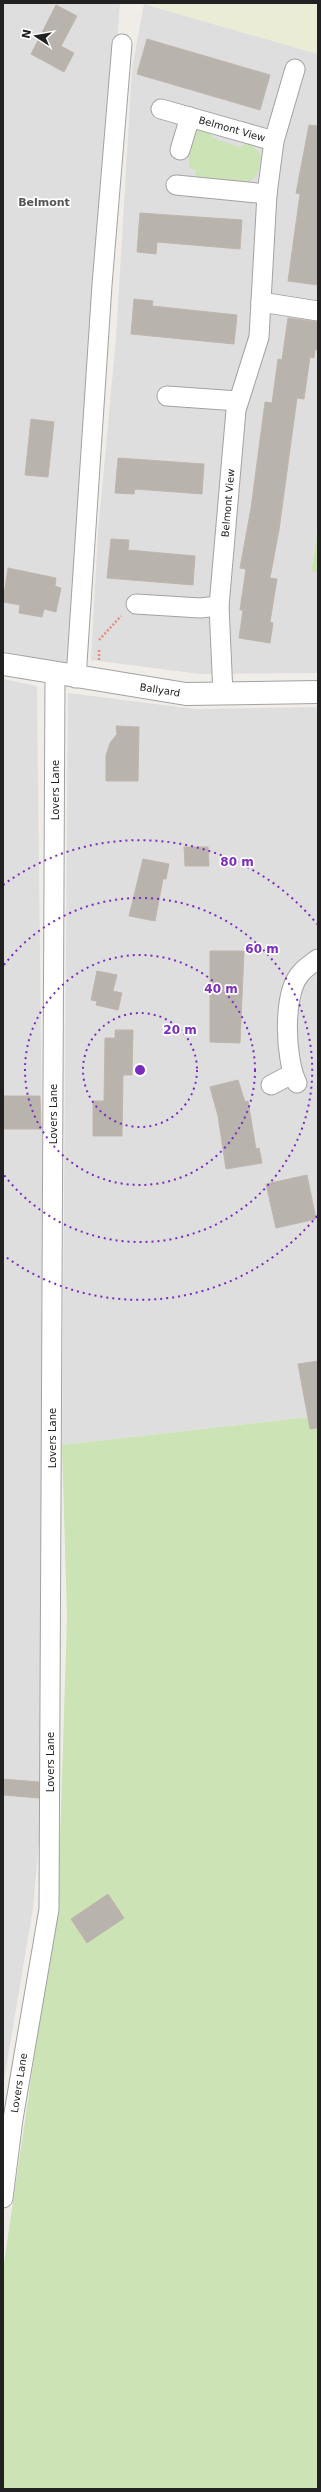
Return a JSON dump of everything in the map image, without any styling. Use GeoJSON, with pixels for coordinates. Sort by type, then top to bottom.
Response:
{"type":"FeatureCollection","features":[{"type":"Feature","properties":{"kind":"street","name":"Lovers Lane"},"geometry":{"type":"LineString","coordinates":[[3,2198],[13,2119],[49,1909],[65,676],[102,293],[122,44]]}},
{"type":"Feature","properties":{"kind":"street","name":"Belmont View"},"geometry":{"type":"LineString","coordinates":[[224,694],[219,606],[238,401],[259,337],[267,194],[274,141],[295,69]]}},
{"type":"Feature","properties":{"kind":"street","name":"Belmont View"},"geometry":{"type":"LineString","coordinates":[[160,108],[274,141]]}},
{"type":"Feature","properties":{"kind":"street","name":"Belmont View"},"geometry":{"type":"LineString","coordinates":[[180,150],[190,117]]}},
{"type":"Feature","properties":{"kind":"street"},"geometry":{"type":"LineString","coordinates":[[176,185],[267,194]]}},
{"type":"Feature","properties":{"kind":"street"},"geometry":{"type":"LineString","coordinates":[[261,302],[318,311]]}},
{"type":"Feature","properties":{"kind":"street"},"geometry":{"type":"LineString","coordinates":[[167,396],[238,401]]}},
{"type":"Feature","properties":{"kind":"street"},"geometry":{"type":"LineString","coordinates":[[136,604],[200,608],[219,606]]}},
{"type":"Feature","properties":{"kind":"street","name":"Ballyard"},"geometry":{"type":"LineString","coordinates":[[3,664],[65,676],[186,694],[318,692]]}},
{"type":"Feature","properties":{"kind":"street"},"geometry":{"type":"LineString","coordinates":[[271,1084],[294,1078],[287,1025],[291,994],[300,973],[318,959]]}},
{"type":"Feature","properties":{"kind":"path"},"geometry":{"type":"LineString","coordinates":[[98,666],[99,639],[111,626]]}},
{"type":"Feature","properties":{"kind":"shaded area"},"geometry":{"type":"Polygon","coordinates":[[[3,3],[120,3],[70,665],[3,651],[3,3]]]}},
{"type":"Feature","properties":{"kind":"shaded area"},"geometry":{"type":"Polygon","coordinates":[[[144,4],[318,54],[318,527],[311,571],[318,572],[318,673],[200,674],[91,660],[98,532],[116,338],[132,69],[144,4]]]}},
{"type":"Feature","properties":{"kind":"shaded area"},"geometry":{"type":"Polygon","coordinates":[[[3,679],[37,686],[42,1132],[40,1830],[33,1908],[3,2086],[3,679]]]}},
{"type":"Feature","properties":{"kind":"shaded area"},"geometry":{"type":"Polygon","coordinates":[[[68,693],[195,709],[318,707],[318,1416],[62,1445],[68,693]]]}},
{"type":"Feature","properties":{"kind":"green space"},"geometry":{"type":"Polygon","coordinates":[[[140,3],[318,3],[318,54],[144,4],[140,3]]]}},
{"type":"Feature","properties":{"kind":"green space"},"geometry":{"type":"Polygon","coordinates":[[[196,129],[210,132],[212,138],[240,147],[249,142],[261,155],[259,168],[254,178],[247,183],[195,178],[196,170],[189,168],[189,156],[183,154],[196,129]]]}},
{"type":"Feature","properties":{"kind":"green space"},"geometry":{"type":"Polygon","coordinates":[[[318,527],[318,572],[311,572],[318,527]]]}},
{"type":"Feature","properties":{"kind":"green space"},"geometry":{"type":"Polygon","coordinates":[[[318,1416],[318,2489],[3,2489],[3,2270],[55,1916],[60,1838],[67,1618],[62,1445],[318,1416]]]}},
{"type":"Feature","properties":{"kind":"building"},"geometry":{"type":"Polygon","coordinates":[[[56,5],[77,16],[61,46],[74,53],[64,72],[31,54],[56,5]]]}},
{"type":"Feature","properties":{"kind":"building"},"geometry":{"type":"Polygon","coordinates":[[[147,39],[270,75],[260,110],[137,74],[147,39]]]}},
{"type":"Feature","properties":{"kind":"building"},"geometry":{"type":"Polygon","coordinates":[[[309,125],[318,126],[318,285],[288,281],[300,194],[296,193],[309,125]]]}},
{"type":"Feature","properties":{"kind":"building"},"geometry":{"type":"Polygon","coordinates":[[[140,213],[242,220],[240,249],[157,242],[156,254],[137,252],[140,213]]]}},
{"type":"Feature","properties":{"kind":"building"},"geometry":{"type":"Polygon","coordinates":[[[134,299],[153,301],[152,306],[237,315],[234,344],[131,334],[134,299]]]}},
{"type":"Feature","properties":{"kind":"building"},"geometry":{"type":"Polygon","coordinates":[[[288,318],[318,322],[318,350],[315,350],[314,358],[310,357],[304,399],[297,398],[279,530],[270,578],[277,579],[270,622],[273,623],[270,643],[239,638],[243,610],[240,610],[246,569],[240,568],[251,508],[265,402],[272,403],[278,359],[282,360],[288,318]]]}},
{"type":"Feature","properties":{"kind":"building"},"geometry":{"type":"Polygon","coordinates":[[[31,419],[54,422],[48,477],[25,475],[31,419]]]}},
{"type":"Feature","properties":{"kind":"building"},"geometry":{"type":"Polygon","coordinates":[[[118,458],[204,464],[202,494],[135,489],[134,494],[115,493],[118,458]]]}},
{"type":"Feature","properties":{"kind":"building"},"geometry":{"type":"Polygon","coordinates":[[[111,539],[129,540],[128,550],[195,556],[193,585],[107,578],[111,539]]]}},
{"type":"Feature","properties":{"kind":"building"},"geometry":{"type":"Polygon","coordinates":[[[8,568],[56,578],[55,586],[61,588],[56,612],[44,609],[42,617],[19,613],[20,605],[3,602],[8,568]]]}},
{"type":"Feature","properties":{"kind":"building"},"geometry":{"type":"Polygon","coordinates":[[[116,726],[139,727],[138,781],[106,781],[106,755],[110,743],[117,734],[116,726]]]}},
{"type":"Feature","properties":{"kind":"building"},"geometry":{"type":"Polygon","coordinates":[[[184,847],[208,847],[209,866],[185,866],[184,847]]]}},
{"type":"Feature","properties":{"kind":"building"},"geometry":{"type":"Polygon","coordinates":[[[143,859],[169,864],[166,879],[163,879],[155,921],[129,916],[143,859]]]}},
{"type":"Feature","properties":{"kind":"building"},"geometry":{"type":"Polygon","coordinates":[[[210,951],[244,951],[240,1043],[210,1042],[210,951]]]}},
{"type":"Feature","properties":{"kind":"building"},"geometry":{"type":"Polygon","coordinates":[[[97,971],[117,975],[113,991],[122,993],[118,1010],[96,1005],[97,1001],[91,1000],[97,971]]]}},
{"type":"Feature","properties":{"kind":"building"},"geometry":{"type":"Polygon","coordinates":[[[115,1030],[133,1030],[132,1075],[123,1075],[122,1136],[93,1136],[93,1101],[104,1101],[105,1038],[115,1038],[115,1030]]]}},
{"type":"Feature","properties":{"kind":"building"},"geometry":{"type":"Polygon","coordinates":[[[238,1080],[245,1102],[248,1101],[256,1149],[259,1148],[262,1163],[226,1169],[218,1116],[210,1087],[238,1080]]]}},
{"type":"Feature","properties":{"kind":"building"},"geometry":{"type":"Polygon","coordinates":[[[3,1096],[40,1096],[41,1129],[3,1129],[3,1096]]]}},
{"type":"Feature","properties":{"kind":"building"},"geometry":{"type":"Polygon","coordinates":[[[307,1175],[316,1219],[276,1228],[266,1184],[307,1175]]]}},
{"type":"Feature","properties":{"kind":"building"},"geometry":{"type":"Polygon","coordinates":[[[318,1361],[318,1428],[310,1429],[298,1364],[318,1361]]]}},
{"type":"Feature","properties":{"kind":"building"},"geometry":{"type":"Polygon","coordinates":[[[3,1779],[39,1782],[39,1798],[3,1795],[3,1779]]]}},
{"type":"Feature","properties":{"kind":"building"},"geometry":{"type":"Polygon","coordinates":[[[108,1894],[124,1918],[87,1943],[71,1919],[108,1894]]]}},
{"type":"Feature","properties":{"kind":"district","name":"Belmont"},"geometry":{"type":"Point","coordinates":[44,202]}}]}
